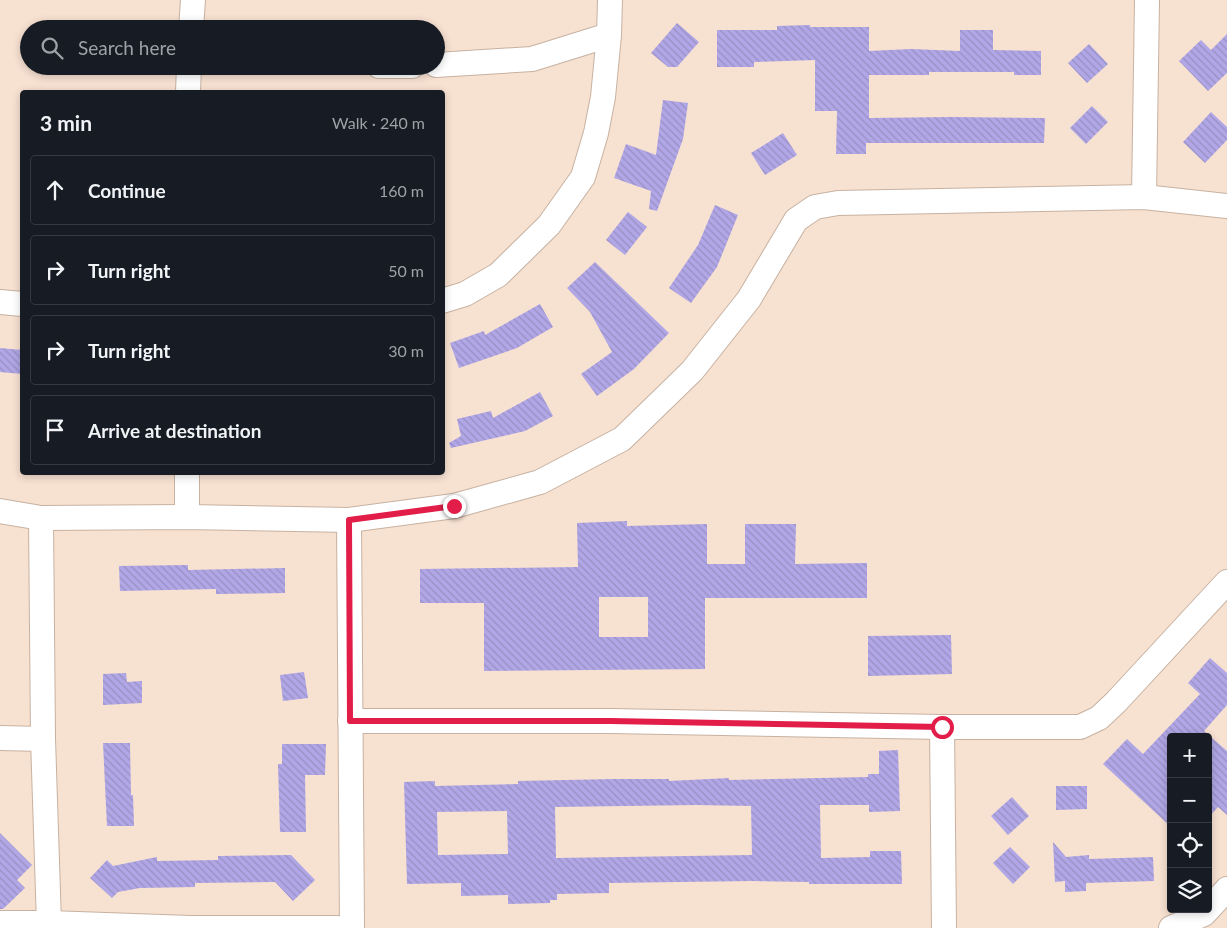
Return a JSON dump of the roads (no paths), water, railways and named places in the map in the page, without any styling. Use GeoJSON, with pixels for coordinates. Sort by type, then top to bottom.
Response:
{"type":"FeatureCollection","features":[{"type":"Feature","properties":{"kind":"street"},"geometry":{"type":"LineString","coordinates":[[192,20],[193,0]]}},
{"type":"Feature","properties":{"kind":"street"},"geometry":{"type":"LineString","coordinates":[[445,300],[465,294],[498,275],[549,225],[583,177],[596,133],[603,97],[610,0]]}},
{"type":"Feature","properties":{"kind":"street"},"geometry":{"type":"LineString","coordinates":[[1144,197],[1147,0]]}},
{"type":"Feature","properties":{"kind":"street"},"geometry":{"type":"LineString","coordinates":[[445,64],[532,59],[609,34]]}},
{"type":"Feature","properties":{"kind":"street"},"geometry":{"type":"LineString","coordinates":[[188,90],[189,75]]}},
{"type":"Feature","properties":{"kind":"street"},"geometry":{"type":"LineString","coordinates":[[0,511],[42,518],[187,517],[349,520],[454,506],[540,482],[622,439],[692,371],[749,300],[796,220],[815,207],[838,203],[1144,197],[1227,206]]}},
{"type":"Feature","properties":{"kind":"street"},"geometry":{"type":"LineString","coordinates":[[0,302],[20,304]]}},
{"type":"Feature","properties":{"kind":"street"},"geometry":{"type":"LineString","coordinates":[[187,475],[187,517]]}},
{"type":"Feature","properties":{"kind":"street"},"geometry":{"type":"LineString","coordinates":[[42,518],[43,739],[49,923]]}},
{"type":"Feature","properties":{"kind":"street"},"geometry":{"type":"LineString","coordinates":[[349,520],[352,928]]}},
{"type":"Feature","properties":{"kind":"street"},"geometry":{"type":"LineString","coordinates":[[350,721],[610,721],[942,727],[1080,727],[1099,718],[1227,582]]}},
{"type":"Feature","properties":{"kind":"street"},"geometry":{"type":"LineString","coordinates":[[942,727],[944,928]]}},
{"type":"Feature","properties":{"kind":"street"},"geometry":{"type":"LineString","coordinates":[[0,738],[43,739]]}},
{"type":"Feature","properties":{"kind":"street"},"geometry":{"type":"LineString","coordinates":[[1171,928],[1204,914],[1227,889]]}},
{"type":"Feature","properties":{"kind":"street"},"geometry":{"type":"LineString","coordinates":[[0,923],[190,928],[337,928]]}}]}
